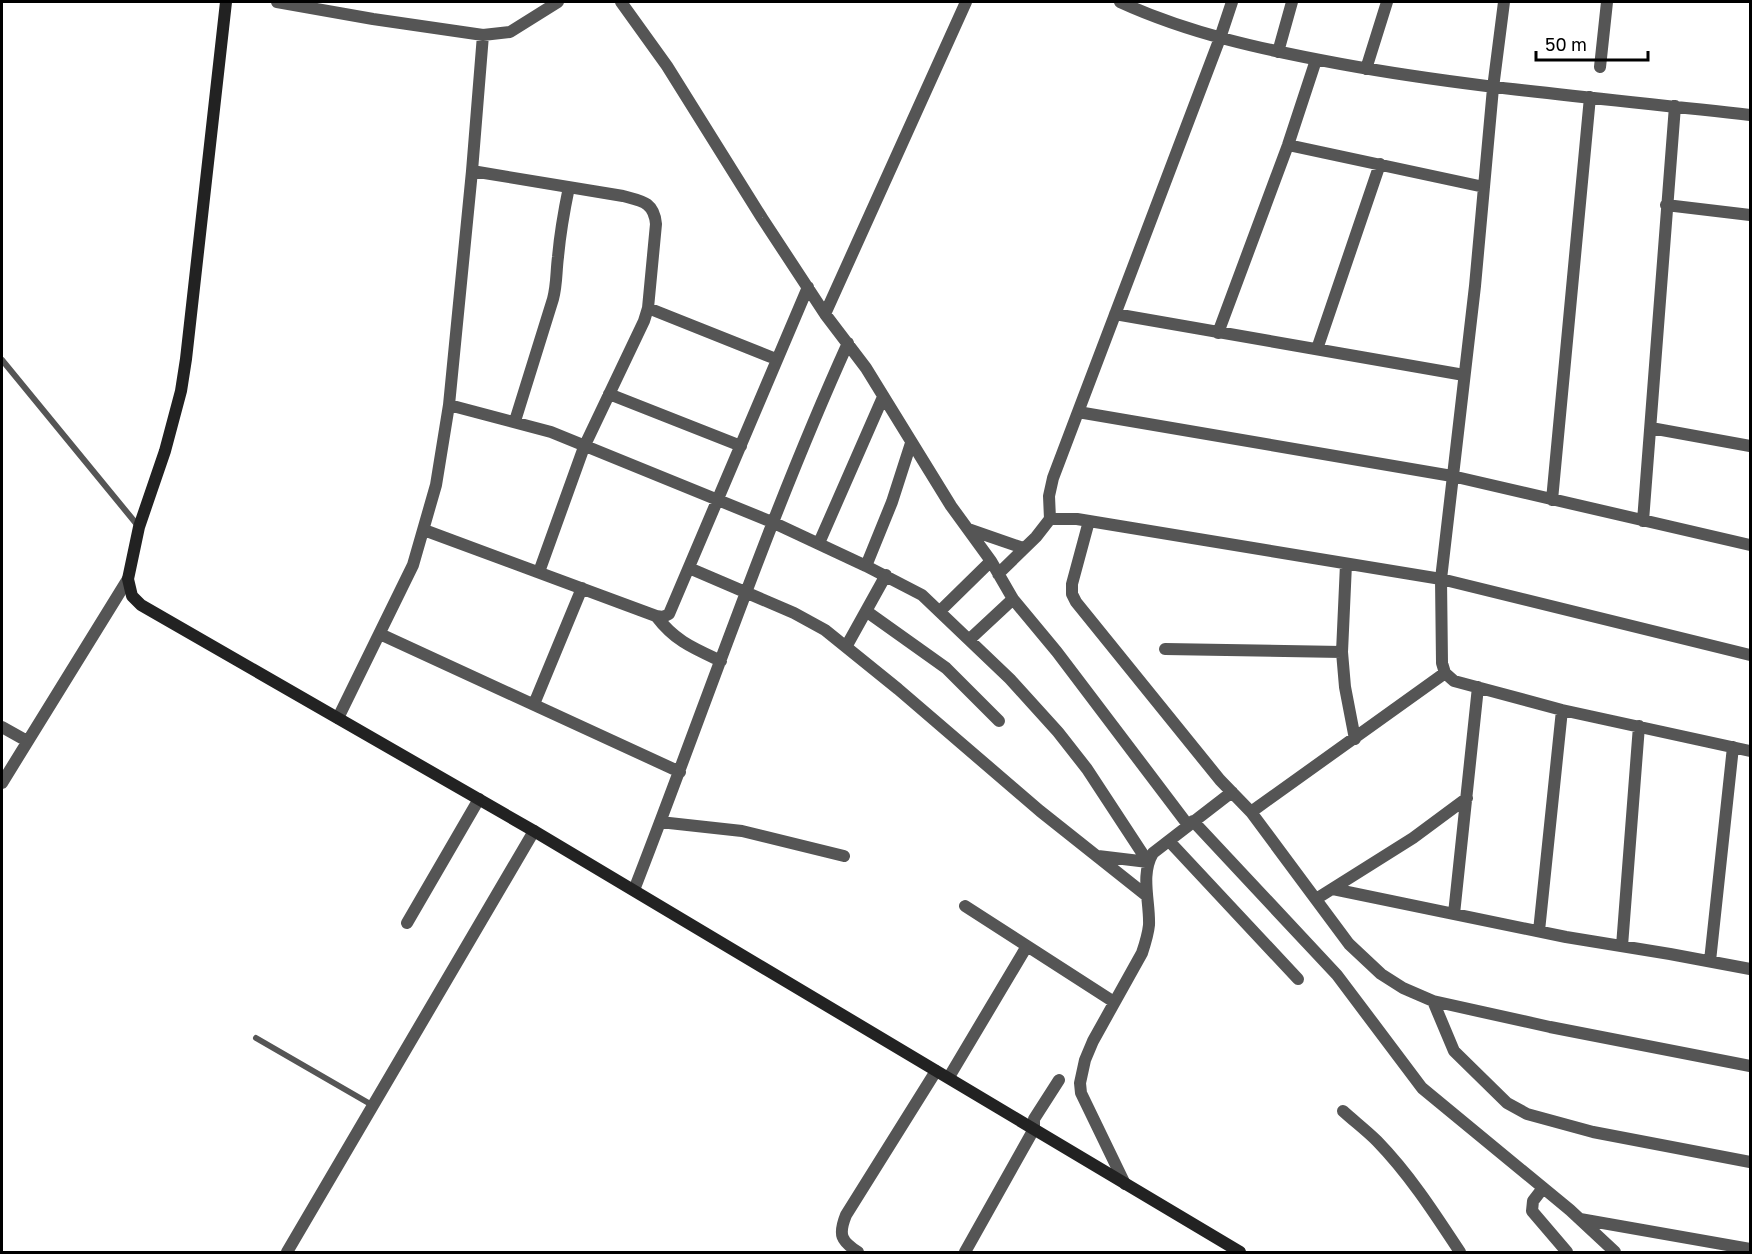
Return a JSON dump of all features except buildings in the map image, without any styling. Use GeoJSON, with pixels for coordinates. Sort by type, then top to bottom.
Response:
{"type":"FeatureCollection","features":[{"type":"Feature","properties":{"kind":"street"},"geometry":{"type":"LineString","coordinates":[[2,783],[128,579],[139,527],[165,451],[181,391],[226,2]]}},
{"type":"Feature","properties":{"kind":"street"},"geometry":{"type":"LineString","coordinates":[[277,2],[483,35],[510,32],[558,2]]}},
{"type":"Feature","properties":{"kind":"street"},"geometry":{"type":"LineString","coordinates":[[621,2],[667,66],[825,314],[848,343],[911,443],[991,561],[1013,599],[1191,823],[1331,968],[1422,1088],[1543,1188],[1615,1252]]}},
{"type":"Feature","properties":{"kind":"street"},"geometry":{"type":"LineString","coordinates":[[825,314],[966,2]]}},
{"type":"Feature","properties":{"kind":"street"},"geometry":{"type":"LineString","coordinates":[[1120,2],[1152,16],[1220,38],[1366,69],[1493,88],[1750,114]]}},
{"type":"Feature","properties":{"kind":"street"},"geometry":{"type":"LineString","coordinates":[[998,574],[1036,537],[1050,519],[1049,496],[1053,478],[1232,2]]}},
{"type":"Feature","properties":{"kind":"street"},"geometry":{"type":"LineString","coordinates":[[1278,52],[1292,2]]}},
{"type":"Feature","properties":{"kind":"street"},"geometry":{"type":"LineString","coordinates":[[1366,69],[1387,2]]}},
{"type":"Feature","properties":{"kind":"street"},"geometry":{"type":"LineString","coordinates":[[1504,2],[1441,579],[1441,651],[1445,673],[1454,681],[1562,710],[1750,751]]}},
{"type":"Feature","properties":{"kind":"street"},"geometry":{"type":"LineString","coordinates":[[1600,67],[1607,2]]}},
{"type":"Feature","properties":{"kind":"street"},"geometry":{"type":"LineString","coordinates":[[338,718],[413,565],[436,485],[449,405],[483,35]]}},
{"type":"Feature","properties":{"kind":"street"},"geometry":{"type":"LineString","coordinates":[[1218,333],[1288,145],[1316,60]]}},
{"type":"Feature","properties":{"kind":"street"},"geometry":{"type":"LineString","coordinates":[[1552,500],[1590,98]]}},
{"type":"Feature","properties":{"kind":"street"},"geometry":{"type":"LineString","coordinates":[[1643,521],[1675,106]]}},
{"type":"Feature","properties":{"kind":"street"},"geometry":{"type":"LineString","coordinates":[[1288,145],[1484,187]]}},
{"type":"Feature","properties":{"kind":"street"},"geometry":{"type":"LineString","coordinates":[[1317,349],[1380,164]]}},
{"type":"Feature","properties":{"kind":"street"},"geometry":{"type":"LineString","coordinates":[[472,171],[640,201],[651,207],[655,213],[648,308],[638,335],[584,447],[539,572]]}},
{"type":"Feature","properties":{"kind":"street"},"geometry":{"type":"LineString","coordinates":[[515,421],[554,299],[558,280],[560,232],[569,187]]}},
{"type":"Feature","properties":{"kind":"street"},"geometry":{"type":"LineString","coordinates":[[1666,205],[1750,215]]}},
{"type":"Feature","properties":{"kind":"street"},"geometry":{"type":"LineString","coordinates":[[424,530],[656,616],[669,614],[808,287]]}},
{"type":"Feature","properties":{"kind":"street"},"geometry":{"type":"LineString","coordinates":[[648,308],[776,359]]}},
{"type":"Feature","properties":{"kind":"street"},"geometry":{"type":"LineString","coordinates":[[1115,314],[1464,375]]}},
{"type":"Feature","properties":{"kind":"street"},"geometry":{"type":"LineString","coordinates":[[634,890],[680,772],[745,591],[815,415],[848,343]]}},
{"type":"Feature","properties":{"kind":"street"},"geometry":{"type":"LineString","coordinates":[[609,394],[741,446]]}},
{"type":"Feature","properties":{"kind":"street"},"geometry":{"type":"LineString","coordinates":[[819,543],[882,397]]}},
{"type":"Feature","properties":{"kind":"street"},"geometry":{"type":"LineString","coordinates":[[449,405],[551,432],[772,522],[886,575],[922,595],[1010,678],[1058,732],[1087,769],[1148,862]]}},
{"type":"Feature","properties":{"kind":"street"},"geometry":{"type":"LineString","coordinates":[[1078,412],[1452,476],[1750,545]]}},
{"type":"Feature","properties":{"kind":"street"},"geometry":{"type":"LineString","coordinates":[[1651,428],[1750,446]]}},
{"type":"Feature","properties":{"kind":"street"},"geometry":{"type":"LineString","coordinates":[[866,566],[892,502],[911,443]]}},
{"type":"Feature","properties":{"kind":"street"},"geometry":{"type":"LineString","coordinates":[[1050,519],[1089,521],[1441,579],[1750,655]]}},
{"type":"Feature","properties":{"kind":"street"},"geometry":{"type":"LineString","coordinates":[[1089,521],[1072,584],[1072,594],[1076,602],[1220,780],[1251,812],[1349,944],[1370,965],[1403,988],[1433,1001],[1550,1027],[1750,1066]]}},
{"type":"Feature","properties":{"kind":"street"},"geometry":{"type":"LineString","coordinates":[[968,529],[1023,548]]}},
{"type":"Feature","properties":{"kind":"street"},"geometry":{"type":"LineString","coordinates":[[940,611],[991,561]]}},
{"type":"Feature","properties":{"kind":"street"},"geometry":{"type":"LineString","coordinates":[[1346,564],[1342,652],[1345,687],[1355,739]]}},
{"type":"Feature","properties":{"kind":"street"},"geometry":{"type":"LineString","coordinates":[[689,568],[794,613],[825,630],[898,688],[1040,811],[1147,896]]}},
{"type":"Feature","properties":{"kind":"street"},"geometry":{"type":"LineString","coordinates":[[846,647],[886,575]]}},
{"type":"Feature","properties":{"kind":"street"},"geometry":{"type":"LineString","coordinates":[[128,579],[132,596],[141,605],[534,831],[1240,1252]]}},
{"type":"Feature","properties":{"kind":"street"},"geometry":{"type":"LineString","coordinates":[[534,704],[582,588]]}},
{"type":"Feature","properties":{"kind":"street"},"geometry":{"type":"LineString","coordinates":[[970,639],[1013,599]]}},
{"type":"Feature","properties":{"kind":"street"},"geometry":{"type":"LineString","coordinates":[[866,611],[946,668],[999,721]]}},
{"type":"Feature","properties":{"kind":"street"},"geometry":{"type":"LineString","coordinates":[[656,616],[674,637],[721,661]]}},
{"type":"Feature","properties":{"kind":"street"},"geometry":{"type":"LineString","coordinates":[[380,634],[680,772]]}},
{"type":"Feature","properties":{"kind":"street"},"geometry":{"type":"LineString","coordinates":[[1165,649],[1342,652]]}},
{"type":"Feature","properties":{"kind":"street"},"geometry":{"type":"LineString","coordinates":[[1251,812],[1445,673]]}},
{"type":"Feature","properties":{"kind":"street"},"geometry":{"type":"LineString","coordinates":[[1455,914],[1478,687]]}},
{"type":"Feature","properties":{"kind":"street"},"geometry":{"type":"LineString","coordinates":[[1539,931],[1562,710]]}},
{"type":"Feature","properties":{"kind":"street"},"geometry":{"type":"LineString","coordinates":[[1622,946],[1640,726]]}},
{"type":"Feature","properties":{"kind":"street"},"geometry":{"type":"LineString","coordinates":[[2,727],[27,741]]}},
{"type":"Feature","properties":{"kind":"street"},"geometry":{"type":"LineString","coordinates":[[1710,961],[1733,747]]}},
{"type":"Feature","properties":{"kind":"street"},"geometry":{"type":"LineString","coordinates":[[1125,1184],[1081,1093],[1080,1083],[1085,1060],[1146,943],[1149,923],[1146,871],[1148,862],[1153,853],[1232,792]]}},
{"type":"Feature","properties":{"kind":"street"},"geometry":{"type":"LineString","coordinates":[[1316,899],[1413,838],[1467,798]]}},
{"type":"Feature","properties":{"kind":"street"},"geometry":{"type":"LineString","coordinates":[[407,923],[479,799]]}},
{"type":"Feature","properties":{"kind":"street"},"geometry":{"type":"LineString","coordinates":[[660,822],[741,831],[843,856]]}},
{"type":"Feature","properties":{"kind":"street"},"geometry":{"type":"LineString","coordinates":[[287,1252],[534,831]]}},
{"type":"Feature","properties":{"kind":"street"},"geometry":{"type":"LineString","coordinates":[[1169,841],[1298,979]]}},
{"type":"Feature","properties":{"kind":"street"},"geometry":{"type":"LineString","coordinates":[[1097,856],[1148,862]]}},
{"type":"Feature","properties":{"kind":"street"},"geometry":{"type":"LineString","coordinates":[[1333,889],[1539,931],[1750,969]]}},
{"type":"Feature","properties":{"kind":"street"},"geometry":{"type":"LineString","coordinates":[[964,906],[1114,1002]]}},
{"type":"Feature","properties":{"kind":"street"},"geometry":{"type":"LineString","coordinates":[[949,1077],[1027,946]]}},
{"type":"Feature","properties":{"kind":"street"},"geometry":{"type":"LineString","coordinates":[[1433,1001],[1454,1051],[1507,1102],[1527,1114],[1593,1132],[1750,1162]]}},
{"type":"Feature","properties":{"kind":"street"},"geometry":{"type":"LineString","coordinates":[[858,1252],[843,1239],[840,1233],[846,1215],[936,1071]]}},
{"type":"Feature","properties":{"kind":"street"},"geometry":{"type":"LineString","coordinates":[[965,1252],[1034,1129],[1034,1119],[1059,1080]]}},
{"type":"Feature","properties":{"kind":"street"},"geometry":{"type":"LineString","coordinates":[[1342,1111],[1377,1141],[1402,1170],[1430,1205],[1460,1252]]}},
{"type":"Feature","properties":{"kind":"street"},"geometry":{"type":"LineString","coordinates":[[1543,1188],[1533,1201],[1532,1211],[1567,1252]]}},
{"type":"Feature","properties":{"kind":"street"},"geometry":{"type":"LineString","coordinates":[[1580,1220],[1750,1249]]}},
{"type":"Feature","properties":{"kind":"lane"},"geometry":{"type":"LineString","coordinates":[[2,360],[139,527]]}},
{"type":"Feature","properties":{"kind":"lane"},"geometry":{"type":"LineString","coordinates":[[256,1038],[372,1105]]}}]}
